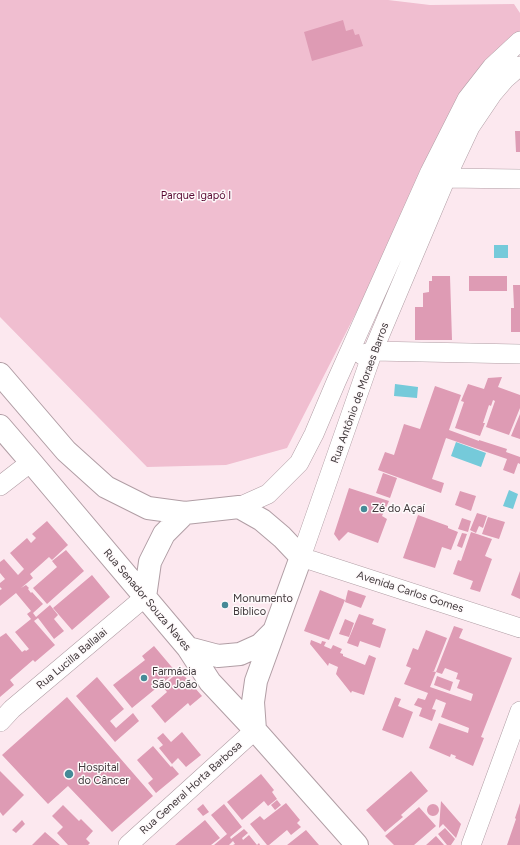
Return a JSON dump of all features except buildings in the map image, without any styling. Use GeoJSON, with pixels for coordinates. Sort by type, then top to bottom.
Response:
{"type":"FeatureCollection","features":[{"type":"Feature","properties":{"kind":"main road"},"geometry":{"type":"LineString","coordinates":[[0,374],[66,451],[106,487],[148,508],[185,513],[239,507],[262,520],[301,556]]}},
{"type":"Feature","properties":{"kind":"main road","name":"Rua Senador Souza Naves"},"geometry":{"type":"LineString","coordinates":[[0,426],[188,648],[210,682],[255,730],[357,845]]}},
{"type":"Feature","properties":{"kind":"main road"},"geometry":{"type":"LineString","coordinates":[[145,597],[150,562],[164,534],[185,513]]}},
{"type":"Feature","properties":{"kind":"main road","name":"Rua Antônio de Moraes Barros"},"geometry":{"type":"LineString","coordinates":[[255,730],[253,702],[256,681],[301,556]]}},
{"type":"Feature","properties":{"kind":"main road"},"geometry":{"type":"LineString","coordinates":[[188,648],[218,656],[240,654],[260,644],[273,632]]}},
{"type":"Feature","properties":{"kind":"street","name":"Rua Antônio de Moraes Barros"},"geometry":{"type":"LineString","coordinates":[[239,507],[268,494],[299,463],[314,434],[430,172],[467,99],[492,67],[520,41]]}},
{"type":"Feature","properties":{"kind":"street","name":"Rua Antônio de Moraes Barros"},"geometry":{"type":"LineString","coordinates":[[301,556],[373,351],[446,178],[470,127],[493,93],[516,70],[517,60],[520,57]]}},
{"type":"Feature","properties":{"kind":"street"},"geometry":{"type":"LineString","coordinates":[[467,99],[463,116],[443,158],[441,166],[442,172],[446,178],[520,179]]}},
{"type":"Feature","properties":{"kind":"street"},"geometry":{"type":"LineString","coordinates":[[336,382],[348,366],[360,356],[373,351],[520,354]]}},
{"type":"Feature","properties":{"kind":"street"},"geometry":{"type":"LineString","coordinates":[[0,486],[31,462]]}},
{"type":"Feature","properties":{"kind":"street","name":"Avenida Carlos Gomes"},"geometry":{"type":"LineString","coordinates":[[301,556],[520,628]]}},
{"type":"Feature","properties":{"kind":"street","name":"Rua Lucilla Ballalai"},"geometry":{"type":"LineString","coordinates":[[0,722],[12,709],[145,597]]}},
{"type":"Feature","properties":{"kind":"street"},"geometry":{"type":"LineString","coordinates":[[471,845],[520,711]]}},
{"type":"Feature","properties":{"kind":"street","name":"Rua General Horta Barbosa"},"geometry":{"type":"LineString","coordinates":[[128,845],[255,730]]}},
{"type":"Feature","properties":{"kind":"green space","name":"Parque Igapó I"},"geometry":{"type":"Polygon","coordinates":[[[0,0],[388,0],[430,5],[514,4],[520,13],[520,32],[503,50],[406,215],[287,448],[226,465],[147,467],[0,317],[0,0]]]}},
{"type":"Feature","properties":{"kind":"water"},"geometry":{"type":"Polygon","coordinates":[[[494,245],[508,245],[508,258],[494,258],[494,245]]]}},
{"type":"Feature","properties":{"kind":"water"},"geometry":{"type":"Polygon","coordinates":[[[395,384],[418,387],[417,398],[394,396],[395,384]]]}},
{"type":"Feature","properties":{"kind":"water"},"geometry":{"type":"Polygon","coordinates":[[[456,442],[486,453],[481,467],[451,456],[456,442]]]}},
{"type":"Feature","properties":{"kind":"water"},"geometry":{"type":"Polygon","coordinates":[[[509,490],[518,494],[513,509],[503,506],[509,490]]]}},
{"type":"Feature","properties":{"kind":"place","name":"Zé do Açaí"},"geometry":{"type":"Point","coordinates":[364,509]}},
{"type":"Feature","properties":{"kind":"place","name":"Monumento Bíblico"},"geometry":{"type":"Point","coordinates":[225,605]}},
{"type":"Feature","properties":{"kind":"place","name":"Farmácia São João"},"geometry":{"type":"Point","coordinates":[144,678]}},
{"type":"Feature","properties":{"kind":"place","name":"Hospital do Câncer"},"geometry":{"type":"Point","coordinates":[69,774]}}]}
